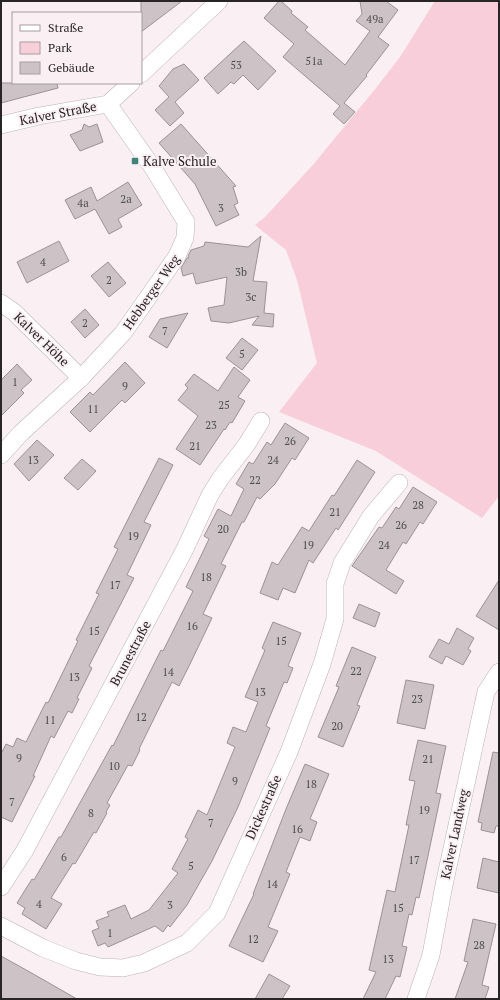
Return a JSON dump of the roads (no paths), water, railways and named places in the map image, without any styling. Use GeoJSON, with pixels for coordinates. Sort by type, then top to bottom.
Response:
{"type":"FeatureCollection","features":[{"type":"Feature","properties":{"kind":"street"},"geometry":{"type":"LineString","coordinates":[[142,73],[219,1]]}},
{"type":"Feature","properties":{"kind":"street","name":"Kalver Straße"},"geometry":{"type":"LineString","coordinates":[[1,125],[39,116],[108,104],[130,84]]}},
{"type":"Feature","properties":{"kind":"street","name":"Hebberger Weg"},"geometry":{"type":"LineString","coordinates":[[1,455],[21,433],[81,378],[123,333],[177,256],[185,238],[186,222],[153,168],[108,104]]}},
{"type":"Feature","properties":{"kind":"street","name":"Kalver Höhe"},"geometry":{"type":"LineString","coordinates":[[1,303],[14,312],[81,378]]}},
{"type":"Feature","properties":{"kind":"street","name":"Brunestraße"},"geometry":{"type":"LineString","coordinates":[[1,887],[25,850],[185,549],[210,495],[262,421]]}},
{"type":"Feature","properties":{"kind":"street","name":"Dickestraße"},"geometry":{"type":"LineString","coordinates":[[1,926],[43,948],[76,961],[100,967],[123,968],[144,963],[187,943],[217,913],[289,752],[322,664],[335,620],[335,584],[342,563],[371,516],[400,483]]}},
{"type":"Feature","properties":{"kind":"street","name":"Kalver Landweg"},"geometry":{"type":"LineString","coordinates":[[416,999],[431,955],[444,885],[486,692],[499,672]]}},
{"type":"Feature","properties":{"kind":"place","name":"Kalve Schule"},"geometry":{"type":"Point","coordinates":[135,161]}}]}
